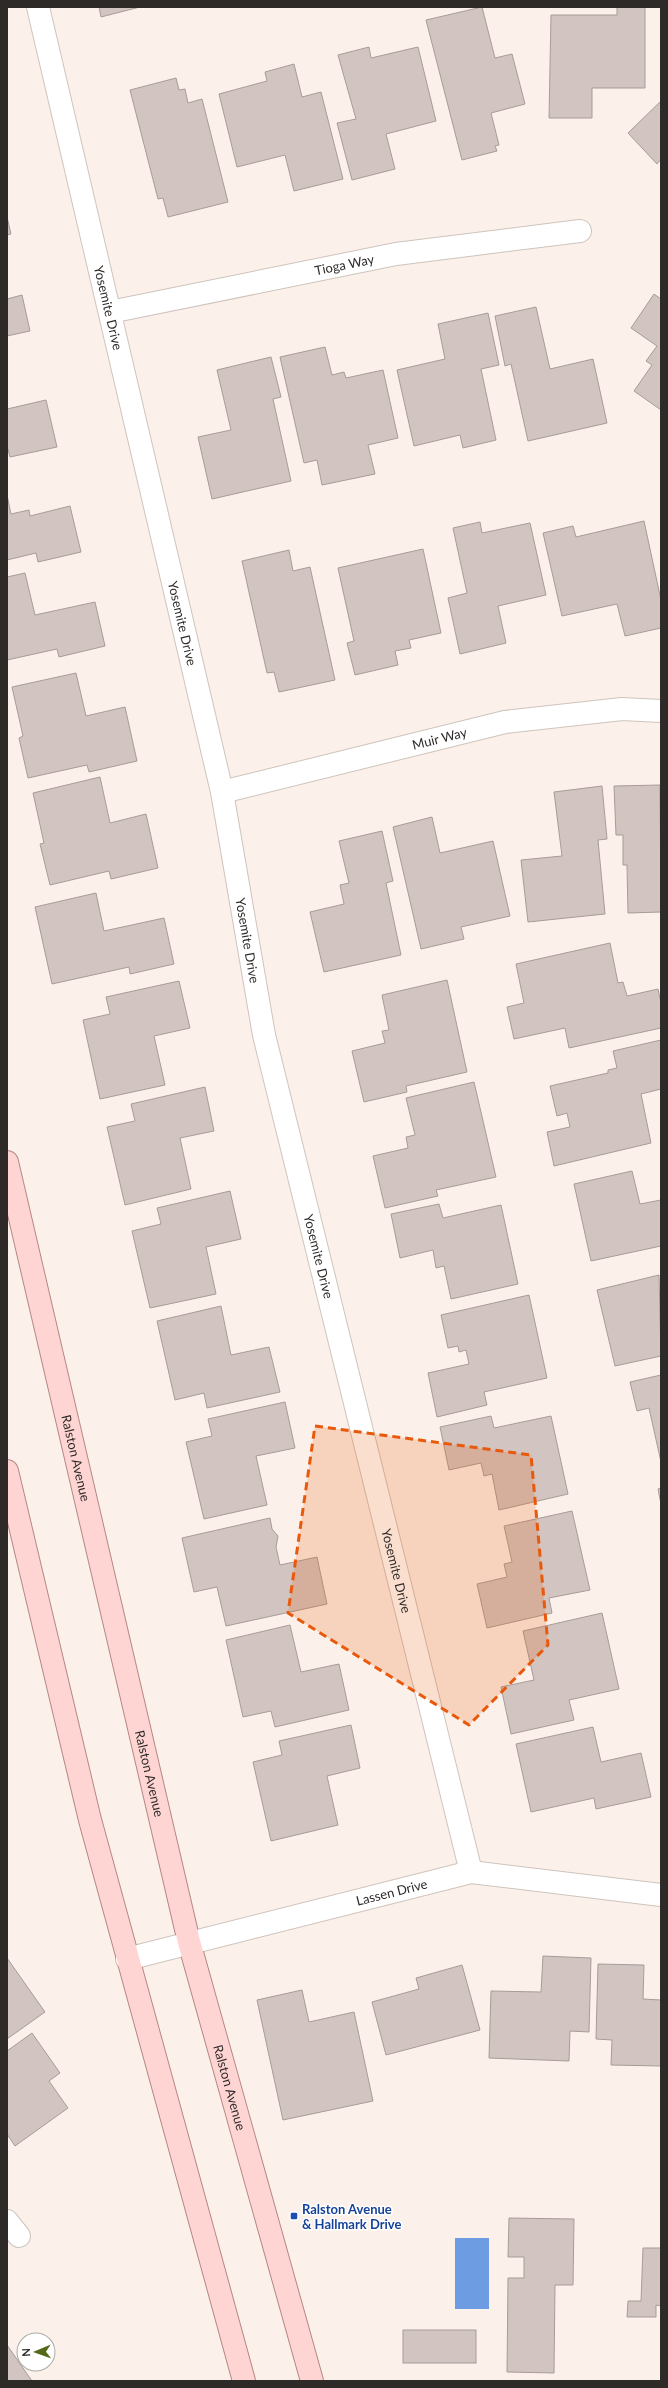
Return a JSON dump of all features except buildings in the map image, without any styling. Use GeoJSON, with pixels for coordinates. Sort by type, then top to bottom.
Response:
{"type":"FeatureCollection","features":[{"type":"Feature","properties":{"kind":"main road","name":"Ralston Avenue"},"geometry":{"type":"LineString","coordinates":[[7,1162],[189,1942],[312,2381]]}},
{"type":"Feature","properties":{"kind":"main road"},"geometry":{"type":"LineString","coordinates":[[7,1471],[66,1724],[127,1959],[244,2381]]}},
{"type":"Feature","properties":{"kind":"street","name":"Yosemite Drive"},"geometry":{"type":"LineString","coordinates":[[38,7],[222,792],[264,1035],[471,1872]]}},
{"type":"Feature","properties":{"kind":"street","name":"Tioga Way"},"geometry":{"type":"LineString","coordinates":[[110,312],[396,254],[580,231]]}},
{"type":"Feature","properties":{"kind":"street","name":"Muir Way"},"geometry":{"type":"LineString","coordinates":[[222,792],[505,722],[622,709],[661,711]]}},
{"type":"Feature","properties":{"kind":"street","name":"Lassen Drive"},"geometry":{"type":"LineString","coordinates":[[127,1959],[189,1942],[471,1872],[661,1895]]}},
{"type":"Feature","properties":{"kind":"highlighted area"},"geometry":{"type":"Polygon","coordinates":[[[315,1426],[531,1455],[548,1645],[469,1725],[288,1613],[315,1426]]]}},
{"type":"Feature","properties":{"kind":"water"},"geometry":{"type":"Polygon","coordinates":[[[455,2238],[489,2238],[489,2309],[455,2309],[455,2238]]]}},
{"type":"Feature","properties":{"kind":"place","name":"Ralston Avenue & Hallmark Drive"},"geometry":{"type":"Point","coordinates":[294,2216]}}]}
